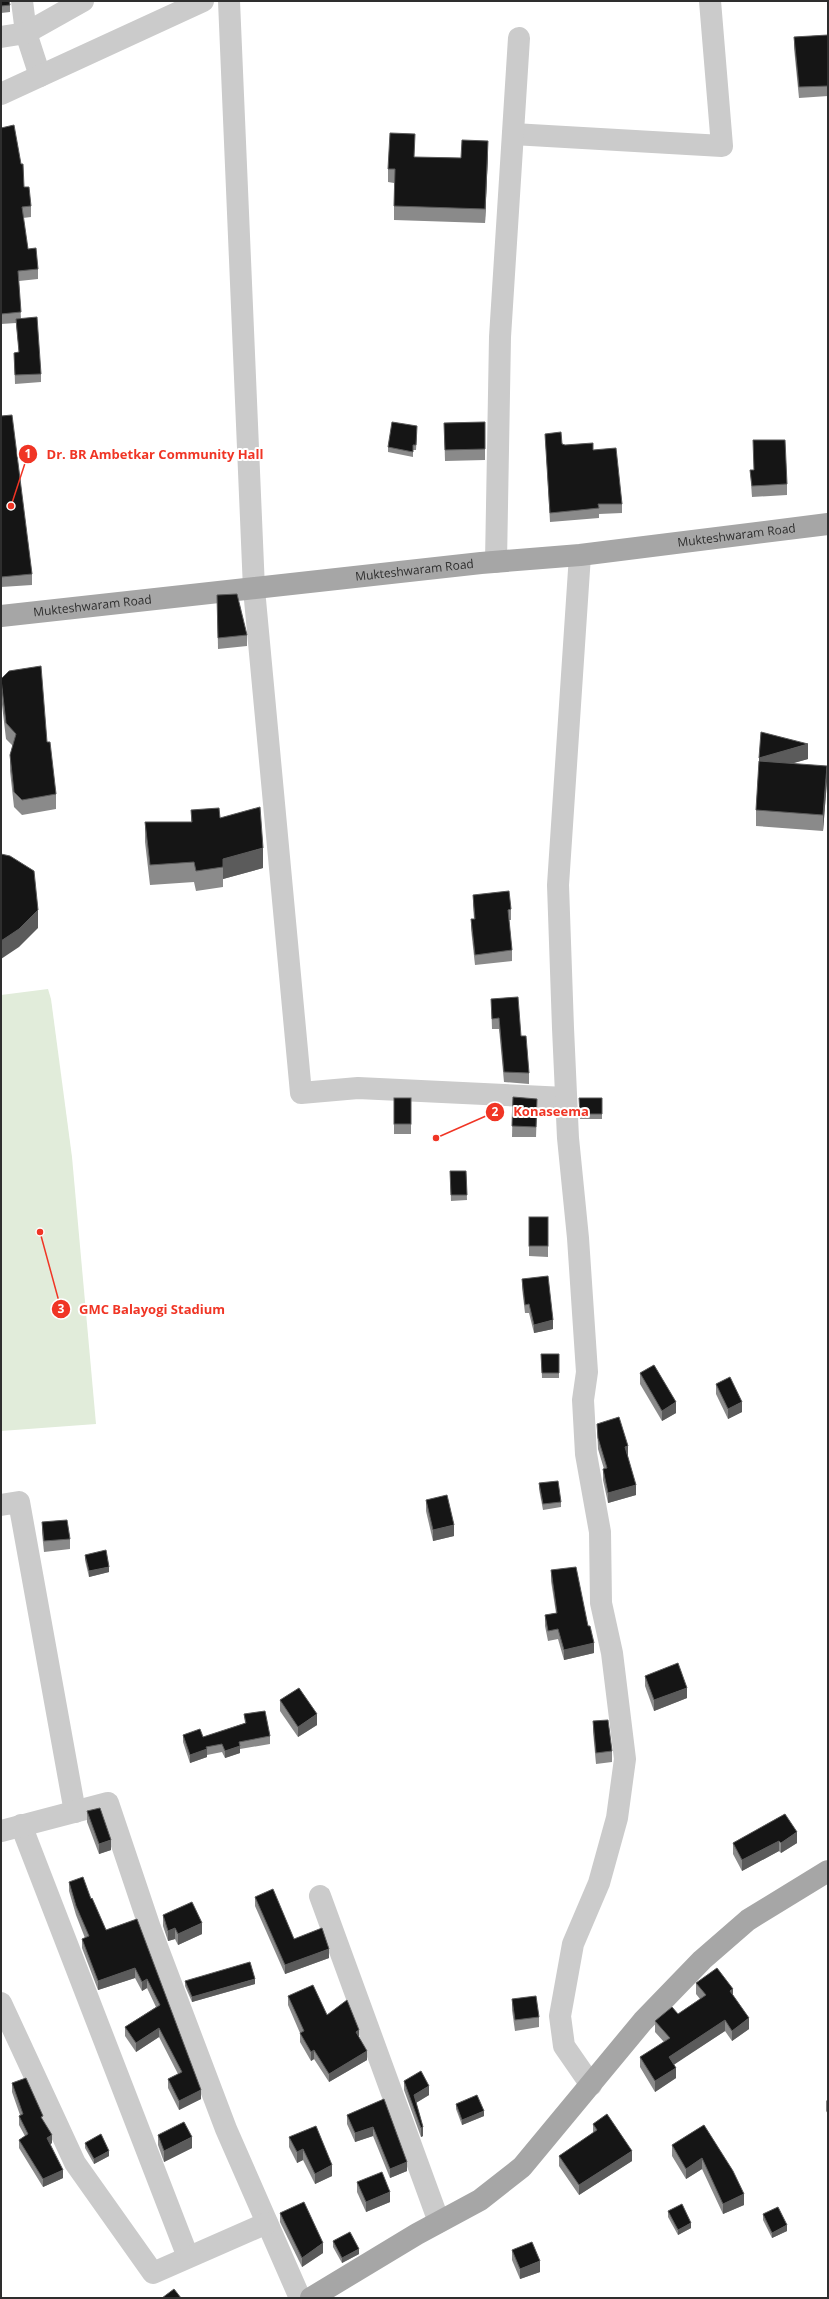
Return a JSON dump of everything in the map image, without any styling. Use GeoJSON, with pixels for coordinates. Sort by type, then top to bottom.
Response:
{"type":"FeatureCollection","features":[{"type":"Feature","properties":{"kind":"main road","name":"Mukteshwaram Road"},"geometry":{"type":"LineString","coordinates":[[1,616],[496,562],[580,555],[828,524]]}},
{"type":"Feature","properties":{"kind":"main road"},"geometry":{"type":"LineString","coordinates":[[311,2298],[439,2222],[480,2200],[522,2167],[591,2086],[643,2021],[702,1960],[748,1920],[828,1871]]}},
{"type":"Feature","properties":{"kind":"street"},"geometry":{"type":"LineString","coordinates":[[22,1],[26,33],[40,76]]}},
{"type":"Feature","properties":{"kind":"street"},"geometry":{"type":"LineString","coordinates":[[1,37],[26,33],[84,1]]}},
{"type":"Feature","properties":{"kind":"street"},"geometry":{"type":"LineString","coordinates":[[1,94],[203,1]]}},
{"type":"Feature","properties":{"kind":"street"},"geometry":{"type":"LineString","coordinates":[[230,1],[254,589],[301,1093],[358,1088],[566,1098]]}},
{"type":"Feature","properties":{"kind":"street"},"geometry":{"type":"LineString","coordinates":[[513,134],[722,146],[710,1]]}},
{"type":"Feature","properties":{"kind":"street"},"geometry":{"type":"LineString","coordinates":[[496,562],[500,337],[519,38]]}},
{"type":"Feature","properties":{"kind":"street"},"geometry":{"type":"LineString","coordinates":[[580,555],[558,885],[566,1098],[587,1372],[583,1400],[586,1454],[600,1532],[601,1603],[616,1682],[625,1759],[616,1818],[598,1883],[573,1944],[560,2016],[564,2046],[591,2086]]}},
{"type":"Feature","properties":{"kind":"street"},"geometry":{"type":"LineString","coordinates":[[1,1505],[19,1502],[75,1812]]}},
{"type":"Feature","properties":{"kind":"street"},"geometry":{"type":"LineString","coordinates":[[188,2257],[11,1828],[108,1803],[150,1928],[226,2130],[300,2298]]}},
{"type":"Feature","properties":{"kind":"street"},"geometry":{"type":"LineString","coordinates":[[320,1896],[439,2222]]}},
{"type":"Feature","properties":{"kind":"street"},"geometry":{"type":"LineString","coordinates":[[1,2003],[75,2163],[153,2273],[267,2223]]}},
{"type":"Feature","properties":{"kind":"green space"},"geometry":{"type":"Polygon","coordinates":[[[48,989],[51,999],[72,1157],[96,1424],[1,1431],[1,995],[48,989]]]}},
{"type":"Feature","properties":{"kind":"building"},"geometry":{"type":"Polygon","coordinates":[[[1,1],[9,1],[10,5],[1,6],[1,1]]]}},
{"type":"Feature","properties":{"kind":"building"},"geometry":{"type":"Polygon","coordinates":[[[828,35],[828,86],[799,87],[794,37],[828,35]]]}},
{"type":"Feature","properties":{"kind":"building"},"geometry":{"type":"Polygon","coordinates":[[[14,125],[21,164],[23,164],[24,187],[29,187],[31,206],[22,207],[28,249],[36,248],[38,269],[18,271],[21,312],[1,314],[1,128],[14,125]]]}},
{"type":"Feature","properties":{"kind":"building"},"geometry":{"type":"Polygon","coordinates":[[[390,133],[415,134],[414,157],[461,158],[462,140],[488,141],[485,209],[394,206],[395,169],[388,169],[390,133]]]}},
{"type":"Feature","properties":{"kind":"building"},"geometry":{"type":"Polygon","coordinates":[[[37,317],[41,374],[15,375],[14,353],[19,352],[16,319],[37,317]]]}},
{"type":"Feature","properties":{"kind":"building"},"geometry":{"type":"Polygon","coordinates":[[[12,415],[32,574],[1,577],[1,416],[12,415]]]}},
{"type":"Feature","properties":{"kind":"building"},"geometry":{"type":"Polygon","coordinates":[[[392,422],[417,426],[416,445],[413,445],[413,452],[388,447],[392,422]]]}},
{"type":"Feature","properties":{"kind":"building"},"geometry":{"type":"Polygon","coordinates":[[[485,422],[485,449],[445,450],[444,423],[485,422]]]}},
{"type":"Feature","properties":{"kind":"building"},"geometry":{"type":"Polygon","coordinates":[[[561,432],[562,444],[565,445],[593,443],[593,450],[616,448],[622,504],[598,504],[599,508],[550,513],[545,434],[561,432]]]}},
{"type":"Feature","properties":{"kind":"building"},"geometry":{"type":"Polygon","coordinates":[[[753,440],[785,440],[787,484],[752,486],[750,470],[754,470],[753,440]]]}},
{"type":"Feature","properties":{"kind":"building"},"geometry":{"type":"Polygon","coordinates":[[[237,594],[247,635],[218,638],[217,595],[237,594]]]}},
{"type":"Feature","properties":{"kind":"building"},"geometry":{"type":"Polygon","coordinates":[[[41,666],[47,742],[50,742],[56,794],[22,800],[14,792],[10,755],[16,734],[6,723],[1,679],[9,671],[41,666]]]}},
{"type":"Feature","properties":{"kind":"building"},"geometry":{"type":"Polygon","coordinates":[[[761,732],[808,744],[759,758],[761,732]]]}},
{"type":"Feature","properties":{"kind":"building"},"geometry":{"type":"Polygon","coordinates":[[[759,761],[827,766],[823,815],[756,810],[759,761]]]}},
{"type":"Feature","properties":{"kind":"building"},"geometry":{"type":"Polygon","coordinates":[[[260,807],[263,848],[223,859],[223,867],[196,871],[194,862],[150,865],[145,822],[192,822],[191,810],[219,808],[220,818],[260,807]]]}},
{"type":"Feature","properties":{"kind":"building"},"geometry":{"type":"Polygon","coordinates":[[[1,854],[10,856],[34,871],[38,910],[19,929],[1,941],[1,854]]]}},
{"type":"Feature","properties":{"kind":"building"},"geometry":{"type":"Polygon","coordinates":[[[509,891],[511,909],[508,910],[512,950],[475,955],[471,919],[475,919],[473,895],[509,891]]]}},
{"type":"Feature","properties":{"kind":"building"},"geometry":{"type":"Polygon","coordinates":[[[518,997],[521,1036],[526,1036],[529,1073],[504,1072],[499,1018],[492,1019],[491,999],[518,997]]]}},
{"type":"Feature","properties":{"kind":"building"},"geometry":{"type":"Polygon","coordinates":[[[513,1097],[537,1099],[536,1127],[512,1126],[513,1097]]]}},
{"type":"Feature","properties":{"kind":"building"},"geometry":{"type":"Polygon","coordinates":[[[394,1098],[411,1098],[411,1124],[394,1124],[394,1098]]]}},
{"type":"Feature","properties":{"kind":"building"},"geometry":{"type":"Polygon","coordinates":[[[579,1098],[602,1098],[602,1114],[580,1114],[579,1098]]]}},
{"type":"Feature","properties":{"kind":"building"},"geometry":{"type":"Polygon","coordinates":[[[450,1171],[466,1171],[467,1195],[451,1195],[450,1171]]]}},
{"type":"Feature","properties":{"kind":"building"},"geometry":{"type":"Polygon","coordinates":[[[529,1217],[548,1217],[548,1246],[529,1246],[529,1217]]]}},
{"type":"Feature","properties":{"kind":"building"},"geometry":{"type":"Polygon","coordinates":[[[548,1276],[553,1320],[534,1325],[529,1304],[525,1305],[522,1279],[548,1276]]]}},
{"type":"Feature","properties":{"kind":"building"},"geometry":{"type":"Polygon","coordinates":[[[541,1354],[559,1354],[559,1373],[542,1373],[541,1354]]]}},
{"type":"Feature","properties":{"kind":"building"},"geometry":{"type":"Polygon","coordinates":[[[654,1365],[676,1402],[662,1411],[640,1373],[654,1365]]]}},
{"type":"Feature","properties":{"kind":"building"},"geometry":{"type":"Polygon","coordinates":[[[730,1377],[742,1402],[728,1409],[716,1384],[730,1377]]]}},
{"type":"Feature","properties":{"kind":"building"},"geometry":{"type":"Polygon","coordinates":[[[619,1417],[628,1446],[625,1447],[636,1485],[608,1493],[603,1469],[607,1468],[598,1438],[597,1424],[619,1417]]]}},
{"type":"Feature","properties":{"kind":"building"},"geometry":{"type":"Polygon","coordinates":[[[558,1481],[561,1502],[543,1504],[539,1483],[558,1481]]]}},
{"type":"Feature","properties":{"kind":"building"},"geometry":{"type":"Polygon","coordinates":[[[447,1495],[454,1525],[433,1530],[426,1500],[447,1495]]]}},
{"type":"Feature","properties":{"kind":"building"},"geometry":{"type":"Polygon","coordinates":[[[67,1520],[70,1539],[44,1541],[42,1522],[67,1520]]]}},
{"type":"Feature","properties":{"kind":"building"},"geometry":{"type":"Polygon","coordinates":[[[106,1550],[109,1567],[89,1571],[85,1555],[106,1550]]]}},
{"type":"Feature","properties":{"kind":"building"},"geometry":{"type":"Polygon","coordinates":[[[576,1567],[588,1626],[590,1626],[594,1643],[564,1650],[558,1629],[548,1631],[545,1615],[557,1613],[551,1570],[576,1567]]]}},
{"type":"Feature","properties":{"kind":"building"},"geometry":{"type":"Polygon","coordinates":[[[678,1663],[687,1688],[654,1700],[645,1676],[678,1663]]]}},
{"type":"Feature","properties":{"kind":"building"},"geometry":{"type":"Polygon","coordinates":[[[299,1688],[317,1714],[298,1727],[280,1700],[299,1688]]]}},
{"type":"Feature","properties":{"kind":"building"},"geometry":{"type":"Polygon","coordinates":[[[265,1711],[270,1736],[239,1742],[240,1746],[225,1751],[222,1744],[206,1747],[207,1749],[190,1755],[183,1735],[200,1729],[203,1737],[246,1723],[244,1714],[265,1711]]]}},
{"type":"Feature","properties":{"kind":"building"},"geometry":{"type":"Polygon","coordinates":[[[608,1720],[612,1751],[596,1753],[593,1721],[608,1720]]]}},
{"type":"Feature","properties":{"kind":"building"},"geometry":{"type":"Polygon","coordinates":[[[100,1808],[111,1840],[99,1844],[87,1811],[100,1808]]]}},
{"type":"Feature","properties":{"kind":"building"},"geometry":{"type":"Polygon","coordinates":[[[785,1814],[797,1832],[781,1843],[779,1841],[742,1860],[733,1843],[785,1814]]]}},
{"type":"Feature","properties":{"kind":"building"},"geometry":{"type":"Polygon","coordinates":[[[83,1877],[91,1899],[92,1898],[106,1930],[137,1919],[201,2090],[179,2101],[168,2079],[182,2072],[159,2028],[136,2043],[125,2027],[160,2005],[147,1979],[142,1982],[135,1968],[98,1981],[82,1939],[89,1936],[76,1906],[69,1882],[83,1877]]]}},
{"type":"Feature","properties":{"kind":"building"},"geometry":{"type":"Polygon","coordinates":[[[273,1889],[294,1939],[322,1928],[329,1949],[285,1965],[255,1897],[273,1889]]]}},
{"type":"Feature","properties":{"kind":"building"},"geometry":{"type":"Polygon","coordinates":[[[192,1902],[202,1923],[178,1934],[175,1928],[168,1931],[163,1915],[192,1902]]]}},
{"type":"Feature","properties":{"kind":"building"},"geometry":{"type":"Polygon","coordinates":[[[250,1962],[255,1979],[192,1997],[185,1981],[250,1962]]]}},
{"type":"Feature","properties":{"kind":"building"},"geometry":{"type":"Polygon","coordinates":[[[717,1968],[733,1989],[730,1991],[749,2018],[732,2031],[725,2020],[669,2057],[676,2068],[655,2081],[640,2057],[670,2038],[655,2021],[672,2007],[678,2014],[706,1995],[696,1983],[717,1968]]]}},
{"type":"Feature","properties":{"kind":"building"},"geometry":{"type":"Polygon","coordinates":[[[313,1985],[327,2015],[347,2000],[359,2030],[356,2032],[367,2051],[329,2074],[314,2050],[311,2052],[300,2033],[304,2031],[288,1996],[313,1985]]]}},
{"type":"Feature","properties":{"kind":"building"},"geometry":{"type":"Polygon","coordinates":[[[536,1996],[539,2017],[515,2020],[512,1999],[536,1996]]]}},
{"type":"Feature","properties":{"kind":"building"},"geometry":{"type":"Polygon","coordinates":[[[421,2071],[429,2086],[414,2095],[423,2127],[421,2128],[404,2081],[421,2071]]]}},
{"type":"Feature","properties":{"kind":"building"},"geometry":{"type":"Polygon","coordinates":[[[26,2078],[43,2116],[41,2117],[52,2135],[47,2138],[63,2170],[43,2179],[19,2140],[28,2134],[19,2116],[23,2114],[12,2083],[26,2078]]]}},
{"type":"Feature","properties":{"kind":"building"},"geometry":{"type":"Polygon","coordinates":[[[477,2095],[484,2111],[462,2120],[456,2104],[477,2095]]]}},
{"type":"Feature","properties":{"kind":"building"},"geometry":{"type":"Polygon","coordinates":[[[384,2099],[407,2162],[390,2169],[373,2127],[355,2133],[347,2115],[384,2099]]]}},
{"type":"Feature","properties":{"kind":"building"},"geometry":{"type":"Polygon","coordinates":[[[607,2114],[632,2151],[579,2185],[559,2156],[597,2130],[593,2124],[607,2114]]]}},
{"type":"Feature","properties":{"kind":"building"},"geometry":{"type":"Polygon","coordinates":[[[184,2122],[192,2137],[164,2151],[158,2135],[184,2122]]]}},
{"type":"Feature","properties":{"kind":"building"},"geometry":{"type":"Polygon","coordinates":[[[704,2125],[733,2171],[744,2194],[723,2204],[702,2158],[686,2169],[672,2145],[704,2125]]]}},
{"type":"Feature","properties":{"kind":"building"},"geometry":{"type":"Polygon","coordinates":[[[316,2126],[332,2165],[315,2174],[303,2149],[297,2152],[289,2137],[316,2126]]]}},
{"type":"Feature","properties":{"kind":"building"},"geometry":{"type":"Polygon","coordinates":[[[101,2134],[109,2151],[94,2159],[85,2143],[101,2134]]]}},
{"type":"Feature","properties":{"kind":"building"},"geometry":{"type":"Polygon","coordinates":[[[382,2172],[390,2192],[366,2202],[357,2182],[382,2172]]]}},
{"type":"Feature","properties":{"kind":"building"},"geometry":{"type":"Polygon","coordinates":[[[304,2202],[323,2243],[302,2258],[280,2213],[304,2202]]]}},
{"type":"Feature","properties":{"kind":"building"},"geometry":{"type":"Polygon","coordinates":[[[682,2204],[691,2223],[678,2230],[668,2211],[682,2204]]]}},
{"type":"Feature","properties":{"kind":"building"},"geometry":{"type":"Polygon","coordinates":[[[778,2207],[787,2225],[772,2233],[763,2214],[778,2207]]]}},
{"type":"Feature","properties":{"kind":"building"},"geometry":{"type":"Polygon","coordinates":[[[350,2232],[359,2249],[342,2258],[333,2241],[350,2232]]]}},
{"type":"Feature","properties":{"kind":"building"},"geometry":{"type":"Polygon","coordinates":[[[532,2242],[540,2261],[520,2269],[512,2250],[532,2242]]]}},
{"type":"Feature","properties":{"kind":"building"},"geometry":{"type":"Polygon","coordinates":[[[174,2289],[181,2298],[162,2298],[174,2289]]]}},
{"type":"Feature","properties":{"kind":"place","name":"Dr. BR Ambetkar Community Hall"},"geometry":{"type":"Point","coordinates":[11,506]}},
{"type":"Feature","properties":{"kind":"place","name":"Konaseema"},"geometry":{"type":"Point","coordinates":[436,1138]}},
{"type":"Feature","properties":{"kind":"place","name":"GMC Balayogi Stadium"},"geometry":{"type":"Point","coordinates":[40,1232]}}]}
